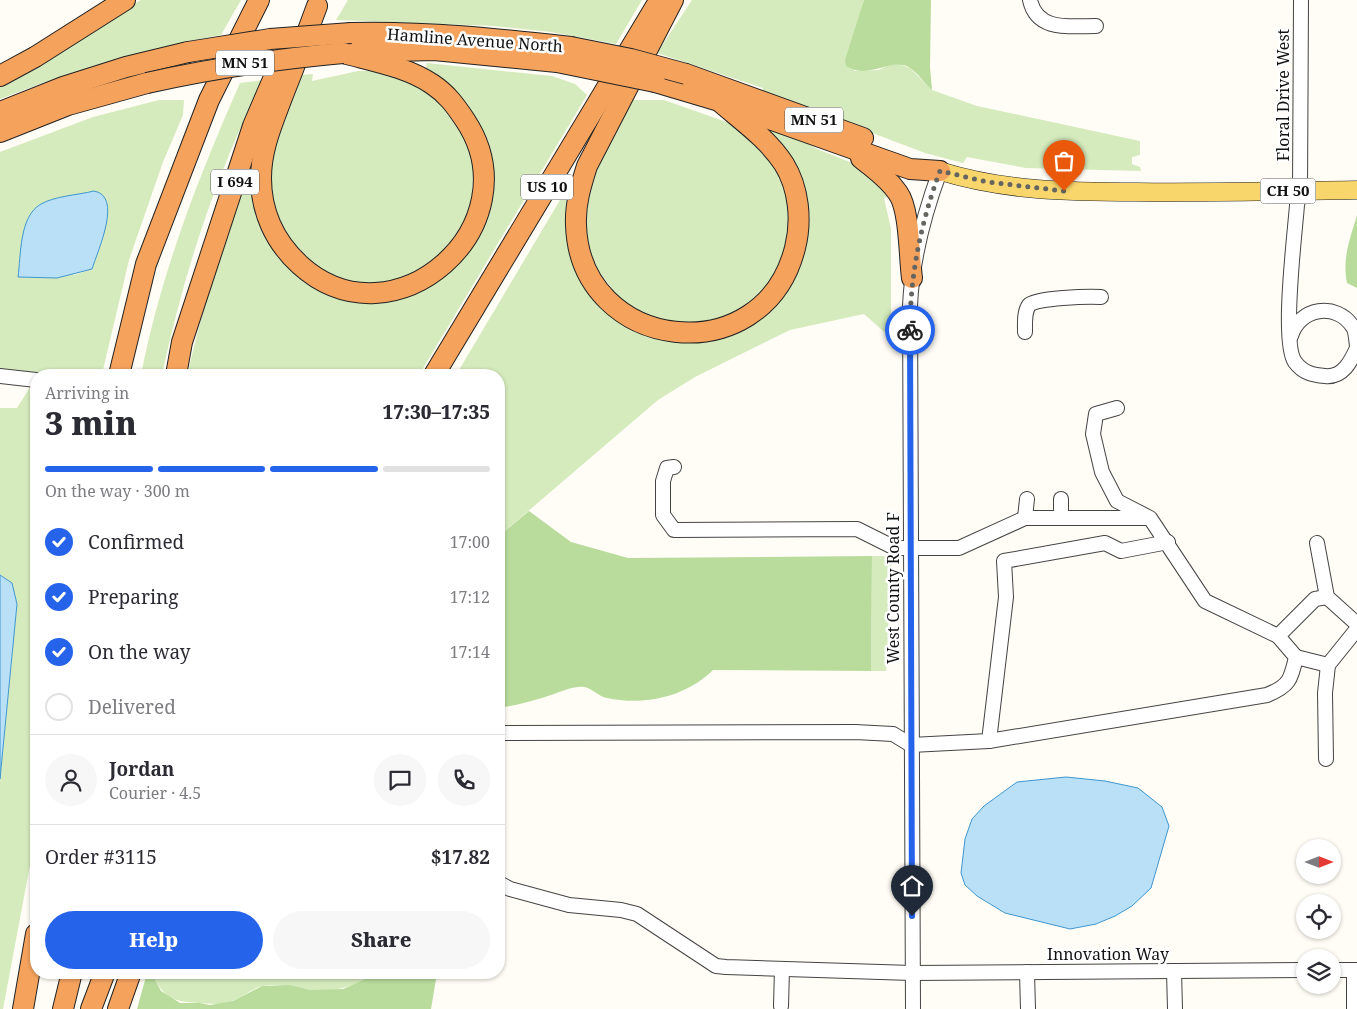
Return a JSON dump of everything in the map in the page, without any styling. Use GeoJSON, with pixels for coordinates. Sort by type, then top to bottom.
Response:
{"type":"FeatureCollection","features":[{"type":"Feature","properties":{"kind":"highway"},"geometry":{"type":"LineString","coordinates":[[0,76],[125,0]]}},
{"type":"Feature","properties":{"kind":"highway"},"geometry":{"type":"LineString","coordinates":[[120,369],[146,264],[209,100],[259,0]]}},
{"type":"Feature","properties":{"kind":"highway","name":"US 10"},"geometry":{"type":"LineString","coordinates":[[438,369],[660,0]]}},
{"type":"Feature","properties":{"kind":"highway"},"geometry":{"type":"LineString","coordinates":[[673,0],[587,166],[578,194],[576,225],[580,250],[590,276],[607,299],[627,315],[650,327],[675,334],[698,333],[724,328],[746,317],[767,301],[782,282],[792,261],[799,234],[794,186],[785,166],[772,148],[719,101]]}},
{"type":"Feature","properties":{"kind":"highway"},"geometry":{"type":"LineString","coordinates":[[319,3],[264,145],[261,178],[264,208],[280,243],[293,258],[316,278],[334,286],[352,290],[383,292],[399,290],[440,268],[456,254],[470,233],[482,199],[483,186],[479,148],[473,131],[451,99],[432,83],[406,72],[343,53]]}},
{"type":"Feature","properties":{"kind":"highway","name":"I 694"},"geometry":{"type":"LineString","coordinates":[[177,369],[182,342],[253,126],[274,77],[319,3]]}},
{"type":"Feature","properties":{"kind":"highway","name":"Hamline Avenue North"},"geometry":{"type":"LineString","coordinates":[[0,112],[63,87],[126,67],[188,52],[270,39],[351,33],[485,38],[571,47],[631,59],[686,74],[913,156],[940,171]]}},
{"type":"Feature","properties":{"kind":"highway","name":"Hamline Avenue North"},"geometry":{"type":"LineString","coordinates":[[0,132],[68,106],[148,83],[204,70],[264,60],[343,53],[381,50],[434,50],[557,62],[654,82],[719,101],[910,169],[940,171]]}},
{"type":"Feature","properties":{"kind":"highway"},"geometry":{"type":"LineString","coordinates":[[845,146],[882,174],[900,195],[907,216],[912,278]]}},
{"type":"Feature","properties":{"kind":"highway"},"geometry":{"type":"LineString","coordinates":[[24,1009],[30,972]]}},
{"type":"Feature","properties":{"kind":"highway"},"geometry":{"type":"LineString","coordinates":[[63,1009],[70,979]]}},
{"type":"Feature","properties":{"kind":"highway"},"geometry":{"type":"LineString","coordinates":[[91,1009],[102,979]]}},
{"type":"Feature","properties":{"kind":"highway"},"geometry":{"type":"LineString","coordinates":[[118,1009],[129,979]]}},
{"type":"Feature","properties":{"kind":"main road","name":"Hamline Avenue North"},"geometry":{"type":"LineString","coordinates":[[940,171],[966,179],[1038,190],[1219,193],[1357,190]]}},
{"type":"Feature","properties":{"kind":"street"},"geometry":{"type":"LineString","coordinates":[[1030,0],[1032,8],[1042,21],[1054,25],[1096,26]]}},
{"type":"Feature","properties":{"kind":"street","name":"Floral Drive West"},"geometry":{"type":"LineString","coordinates":[[1289,341],[1292,279],[1300,190],[1301,0]]}},
{"type":"Feature","properties":{"kind":"street","name":"West County Road F"},"geometry":{"type":"LineString","coordinates":[[913,1009],[910,549],[912,278],[931,195],[940,171]]}},
{"type":"Feature","properties":{"kind":"street"},"geometry":{"type":"LineString","coordinates":[[1292,279],[1299,301],[1318,310],[1338,313],[1353,327],[1357,347],[1349,366],[1331,377],[1310,375],[1294,362],[1289,341],[1294,327],[1304,316],[1318,310]]}},
{"type":"Feature","properties":{"kind":"street"},"geometry":{"type":"LineString","coordinates":[[1025,332],[1026,311],[1030,304],[1037,300],[1054,300],[1077,296],[1101,297]]}},
{"type":"Feature","properties":{"kind":"street"},"geometry":{"type":"LineString","coordinates":[[0,376],[30,379]]}},
{"type":"Feature","properties":{"kind":"street"},"geometry":{"type":"LineString","coordinates":[[1117,408],[1096,414],[1093,434],[1102,472],[1117,501],[1150,518],[1168,542],[1205,601],[1278,636],[1296,657],[1328,666]]}},
{"type":"Feature","properties":{"kind":"street"},"geometry":{"type":"LineString","coordinates":[[674,467],[667,468],[663,481],[663,515],[674,530],[857,529],[895,548],[959,548],[1025,518],[1150,518]]}},
{"type":"Feature","properties":{"kind":"street"},"geometry":{"type":"LineString","coordinates":[[1025,518],[1026,499]]}},
{"type":"Feature","properties":{"kind":"street"},"geometry":{"type":"LineString","coordinates":[[1061,499],[1061,518]]}},
{"type":"Feature","properties":{"kind":"street"},"geometry":{"type":"LineString","coordinates":[[988,741],[1006,597],[1004,561],[1105,543],[1121,551],[1168,542]]}},
{"type":"Feature","properties":{"kind":"street"},"geometry":{"type":"LineString","coordinates":[[1317,542],[1327,597],[1357,624]]}},
{"type":"Feature","properties":{"kind":"street"},"geometry":{"type":"LineString","coordinates":[[1278,636],[1315,599],[1327,597]]}},
{"type":"Feature","properties":{"kind":"street"},"geometry":{"type":"LineString","coordinates":[[1326,759],[1325,693],[1328,666],[1357,629]]}},
{"type":"Feature","properties":{"kind":"street"},"geometry":{"type":"LineString","coordinates":[[505,733],[855,732],[893,734],[911,744],[988,741],[1267,695],[1283,689],[1292,676],[1296,657]]}},
{"type":"Feature","properties":{"kind":"street","name":"Innovation Way"},"geometry":{"type":"LineString","coordinates":[[505,886],[569,905],[621,910],[637,914],[716,966],[912,973],[1296,970]]}},
{"type":"Feature","properties":{"kind":"street"},"geometry":{"type":"LineString","coordinates":[[781,1006],[782,969]]}},
{"type":"Feature","properties":{"kind":"street"},"geometry":{"type":"LineString","coordinates":[[1341,970],[1355,970],[1354,1009]]}},
{"type":"Feature","properties":{"kind":"street"},"geometry":{"type":"LineString","coordinates":[[1174,971],[1175,1009]]}},
{"type":"Feature","properties":{"kind":"street"},"geometry":{"type":"LineString","coordinates":[[1027,972],[1028,1009]]}},
{"type":"Feature","properties":{"kind":"green space"},"geometry":{"type":"Polygon","coordinates":[[[141,0],[241,0],[221,35],[164,47],[109,62],[0,99],[0,82],[141,0]]]}},
{"type":"Feature","properties":{"kind":"green space"},"geometry":{"type":"Polygon","coordinates":[[[348,0],[642,0],[616,44],[551,32],[493,26],[336,20],[348,0]]]}},
{"type":"Feature","properties":{"kind":"green space"},"geometry":{"type":"Polygon","coordinates":[[[692,0],[864,0],[856,29],[854,71],[879,70],[889,65],[899,64],[910,68],[932,90],[977,106],[1140,141],[1140,155],[1132,157],[1132,164],[1140,167],[1141,171],[1026,168],[967,157],[963,163],[925,153],[762,91],[763,88],[657,53],[692,0]]]}},
{"type":"Feature","properties":{"kind":"green space"},"geometry":{"type":"Polygon","coordinates":[[[864,0],[931,0],[930,67],[932,90],[913,70],[903,65],[864,71],[846,66],[845,60],[864,0]]]}},
{"type":"Feature","properties":{"kind":"green space"},"geometry":{"type":"Polygon","coordinates":[[[427,63],[552,76],[575,84],[587,95],[423,369],[188,369],[204,307],[247,175],[255,178],[256,200],[333,293],[446,273],[469,251],[487,215],[492,178],[488,140],[471,112],[425,71],[427,63]]]}},
{"type":"Feature","properties":{"kind":"green space"},"geometry":{"type":"Polygon","coordinates":[[[358,71],[372,71],[402,76],[447,103],[474,154],[471,212],[437,263],[390,284],[342,281],[314,268],[279,230],[269,194],[273,142],[300,75],[313,74],[312,81],[358,71]]]}},
{"type":"Feature","properties":{"kind":"green space"},"geometry":{"type":"Polygon","coordinates":[[[263,80],[230,151],[203,224],[180,299],[163,369],[142,369],[159,300],[182,226],[240,83],[263,80]]]}},
{"type":"Feature","properties":{"kind":"green space"},"geometry":{"type":"Polygon","coordinates":[[[159,100],[184,100],[183,115],[163,162],[129,260],[103,369],[30,369],[30,373],[0,369],[0,152],[93,117],[159,100]],[[94,191],[38,205],[74,275],[92,269],[94,191]]]}},
{"type":"Feature","properties":{"kind":"green space"},"geometry":{"type":"Polygon","coordinates":[[[630,100],[664,100],[735,125],[778,166],[789,197],[791,235],[775,278],[752,304],[712,324],[658,322],[622,302],[592,262],[584,224],[590,181],[630,100]]]}},
{"type":"Feature","properties":{"kind":"green space"},"geometry":{"type":"Polygon","coordinates":[[[770,126],[796,136],[817,149],[855,164],[890,196],[884,198],[891,229],[891,338],[864,314],[790,330],[695,377],[658,400],[505,531],[505,369],[460,369],[569,185],[573,188],[571,236],[626,322],[748,324],[806,228],[765,130],[770,126]]]}},
{"type":"Feature","properties":{"kind":"green space"},"geometry":{"type":"Polygon","coordinates":[[[1357,215],[1357,288],[1347,283],[1345,265],[1357,215]]]}},
{"type":"Feature","properties":{"kind":"green space"},"geometry":{"type":"Polygon","coordinates":[[[30,387],[30,865],[3,1009],[0,1009],[0,779],[17,604],[12,583],[0,575],[0,408],[17,408],[30,387]]]}},
{"type":"Feature","properties":{"kind":"green space"},"geometry":{"type":"Polygon","coordinates":[[[529,511],[571,542],[628,558],[872,556],[871,671],[713,670],[690,687],[677,693],[650,700],[635,701],[607,698],[587,688],[580,687],[505,707],[505,531],[529,511]]]}},
{"type":"Feature","properties":{"kind":"green space"},"geometry":{"type":"Polygon","coordinates":[[[872,556],[892,556],[886,671],[871,671],[872,556]]]}},
{"type":"Feature","properties":{"kind":"green space"},"geometry":{"type":"Polygon","coordinates":[[[145,979],[155,979],[161,991],[180,1003],[210,1005],[233,1001],[262,986],[289,985],[310,990],[343,989],[365,979],[436,979],[431,1009],[137,1009],[145,979]]]}},
{"type":"Feature","properties":{"kind":"green space"},"geometry":{"type":"Polygon","coordinates":[[[154,979],[364,979],[343,988],[326,991],[275,985],[263,986],[232,1001],[215,1004],[176,1000],[166,994],[154,979]]]}},
{"type":"Feature","properties":{"kind":"water"},"geometry":{"type":"Polygon","coordinates":[[[94,191],[102,195],[107,203],[108,213],[103,237],[92,269],[57,278],[18,277],[22,237],[34,210],[41,204],[53,199],[94,191]]]}},
{"type":"Feature","properties":{"kind":"water"},"geometry":{"type":"Polygon","coordinates":[[[0,575],[12,583],[17,604],[0,779],[0,575]]]}},
{"type":"Feature","properties":{"kind":"water"},"geometry":{"type":"Polygon","coordinates":[[[1066,777],[1105,781],[1138,788],[1162,807],[1169,826],[1151,888],[1132,906],[1115,916],[1096,924],[1070,929],[1005,913],[977,896],[965,885],[961,873],[965,839],[972,819],[984,806],[1017,782],[1066,777]]]}},
{"type":"Feature","properties":{"kind":"way so far"},"geometry":{"type":"LineString","coordinates":[[910,330],[912,278],[916,255],[931,195],[940,171],[966,179],[1038,190],[1064,191]]}},
{"type":"Feature","properties":{"kind":"route"},"geometry":{"type":"LineString","coordinates":[[910,330],[912,916]]}}]}
